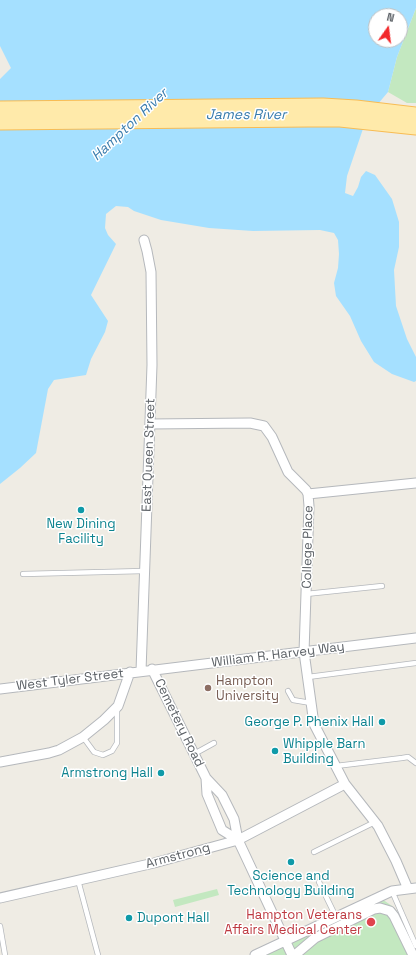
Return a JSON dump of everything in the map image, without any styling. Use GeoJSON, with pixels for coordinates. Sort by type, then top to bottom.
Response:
{"type":"FeatureCollection","features":[{"type":"Feature","properties":{"kind":"main road"},"geometry":{"type":"LineString","coordinates":[[0,109],[323,106],[356,108],[411,120]]}},
{"type":"Feature","properties":{"kind":"main road"},"geometry":{"type":"LineString","coordinates":[[0,122],[308,119],[411,120]]}},
{"type":"Feature","properties":{"kind":"street","name":"East Queen Street"},"geometry":{"type":"LineString","coordinates":[[141,671],[150,424],[152,287],[149,258],[144,240]]}},
{"type":"Feature","properties":{"kind":"street","name":"College Place"},"geometry":{"type":"LineString","coordinates":[[150,424],[250,423],[264,426],[272,437],[288,472],[303,486],[308,494],[309,506],[304,652],[314,724],[345,784],[378,826],[412,888]]}},
{"type":"Feature","properties":{"kind":"street"},"geometry":{"type":"LineString","coordinates":[[308,494],[416,483]]}},
{"type":"Feature","properties":{"kind":"street","name":"William R. Harvey Way"},"geometry":{"type":"LineString","coordinates":[[141,671],[416,638]]}},
{"type":"Feature","properties":{"kind":"street","name":"Cemetery Road"},"geometry":{"type":"LineString","coordinates":[[152,670],[206,778],[222,795],[234,819],[238,840],[294,955]]}},
{"type":"Feature","properties":{"kind":"street","name":"West Tyler Street"},"geometry":{"type":"LineString","coordinates":[[0,689],[141,671]]}},
{"type":"Feature","properties":{"kind":"street"},"geometry":{"type":"LineString","coordinates":[[0,762],[60,750],[83,737],[118,706],[130,672]]}},
{"type":"Feature","properties":{"kind":"street","name":"Cemetery Road"},"geometry":{"type":"LineString","coordinates":[[206,778],[207,794],[222,830],[238,840]]}},
{"type":"Feature","properties":{"kind":"street","name":"Armstrong"},"geometry":{"type":"LineString","coordinates":[[0,898],[154,863],[238,840],[345,784]]}},
{"type":"Feature","properties":{"kind":"street"},"geometry":{"type":"LineString","coordinates":[[255,955],[392,891],[412,888]]}},
{"type":"Feature","properties":{"kind":"street"},"geometry":{"type":"LineString","coordinates":[[294,955],[315,938],[374,909],[380,908],[390,911],[394,916],[413,955]]}},
{"type":"Feature","properties":{"kind":"lane"},"geometry":{"type":"LineString","coordinates":[[23,574],[144,571]]}},
{"type":"Feature","properties":{"kind":"lane"},"geometry":{"type":"LineString","coordinates":[[306,594],[382,586]]}},
{"type":"Feature","properties":{"kind":"lane"},"geometry":{"type":"LineString","coordinates":[[308,677],[416,662]]}},
{"type":"Feature","properties":{"kind":"lane"},"geometry":{"type":"LineString","coordinates":[[288,691],[293,700],[311,703]]}},
{"type":"Feature","properties":{"kind":"lane"},"geometry":{"type":"LineString","coordinates":[[83,737],[94,752],[103,755],[112,751],[118,739],[118,706]]}},
{"type":"Feature","properties":{"kind":"lane"},"geometry":{"type":"LineString","coordinates":[[194,754],[214,743]]}},
{"type":"Feature","properties":{"kind":"lane"},"geometry":{"type":"LineString","coordinates":[[336,766],[402,758],[408,758],[416,763]]}},
{"type":"Feature","properties":{"kind":"lane"},"geometry":{"type":"LineString","coordinates":[[314,852],[375,822]]}},
{"type":"Feature","properties":{"kind":"lane"},"geometry":{"type":"LineString","coordinates":[[78,880],[98,955]]}},
{"type":"Feature","properties":{"kind":"lane"},"geometry":{"type":"LineString","coordinates":[[319,882],[336,917]]}},
{"type":"Feature","properties":{"kind":"lane"},"geometry":{"type":"LineString","coordinates":[[392,891],[416,946]]}},
{"type":"Feature","properties":{"kind":"lane"},"geometry":{"type":"LineString","coordinates":[[0,926],[5,955]]}},
{"type":"Feature","properties":{"kind":"green space"},"geometry":{"type":"Polygon","coordinates":[[[416,8],[416,103],[407,103],[388,92],[400,48],[408,48],[408,29],[416,8]]]}},
{"type":"Feature","properties":{"kind":"green space"},"geometry":{"type":"Polygon","coordinates":[[[217,889],[219,895],[175,907],[173,900],[217,889]]]}},
{"type":"Feature","properties":{"kind":"green space","name":"Hampton Veterans Affairs Medical Center"},"geometry":{"type":"Polygon","coordinates":[[[382,899],[392,906],[416,955],[264,955],[382,899]]]}},
{"type":"Feature","properties":{"kind":"water","name":"James River"},"geometry":{"type":"Polygon","coordinates":[[[0,0],[416,0],[416,8],[408,29],[408,8],[368,8],[368,48],[400,48],[388,92],[367,117],[347,176],[345,193],[353,196],[361,177],[366,171],[375,175],[392,199],[399,222],[399,247],[394,270],[396,306],[407,339],[416,357],[416,381],[414,382],[392,374],[374,362],[361,341],[350,316],[336,296],[334,283],[338,268],[339,254],[338,240],[334,233],[320,230],[253,231],[209,228],[161,220],[134,211],[128,207],[116,206],[106,214],[105,228],[108,235],[116,244],[91,295],[108,321],[105,332],[91,359],[86,375],[54,380],[48,389],[36,453],[0,484],[0,79],[11,68],[0,46],[0,0]]]}},
{"type":"Feature","properties":{"kind":"place","name":"New Dining Facility"},"geometry":{"type":"Point","coordinates":[81,510]}},
{"type":"Feature","properties":{"kind":"place","name":"Hampton University"},"geometry":{"type":"Point","coordinates":[208,688]}},
{"type":"Feature","properties":{"kind":"place","name":"George P. Phenix Hall"},"geometry":{"type":"Point","coordinates":[382,722]}},
{"type":"Feature","properties":{"kind":"place","name":"Whipple Barn Building"},"geometry":{"type":"Point","coordinates":[275,751]}},
{"type":"Feature","properties":{"kind":"place","name":"Armstrong Hall"},"geometry":{"type":"Point","coordinates":[161,773]}},
{"type":"Feature","properties":{"kind":"place","name":"Science and Technology Building"},"geometry":{"type":"Point","coordinates":[291,862]}},
{"type":"Feature","properties":{"kind":"place","name":"Dupont Hall"},"geometry":{"type":"Point","coordinates":[129,918]}},
{"type":"Feature","properties":{"kind":"place","name":"Hampton Veterans Affairs Medical Center"},"geometry":{"type":"Point","coordinates":[371,922]}},
{"type":"Feature","properties":{"kind":"water label","name":"Hampton River"},"geometry":{"type":"Point","coordinates":[130,125]}}]}
